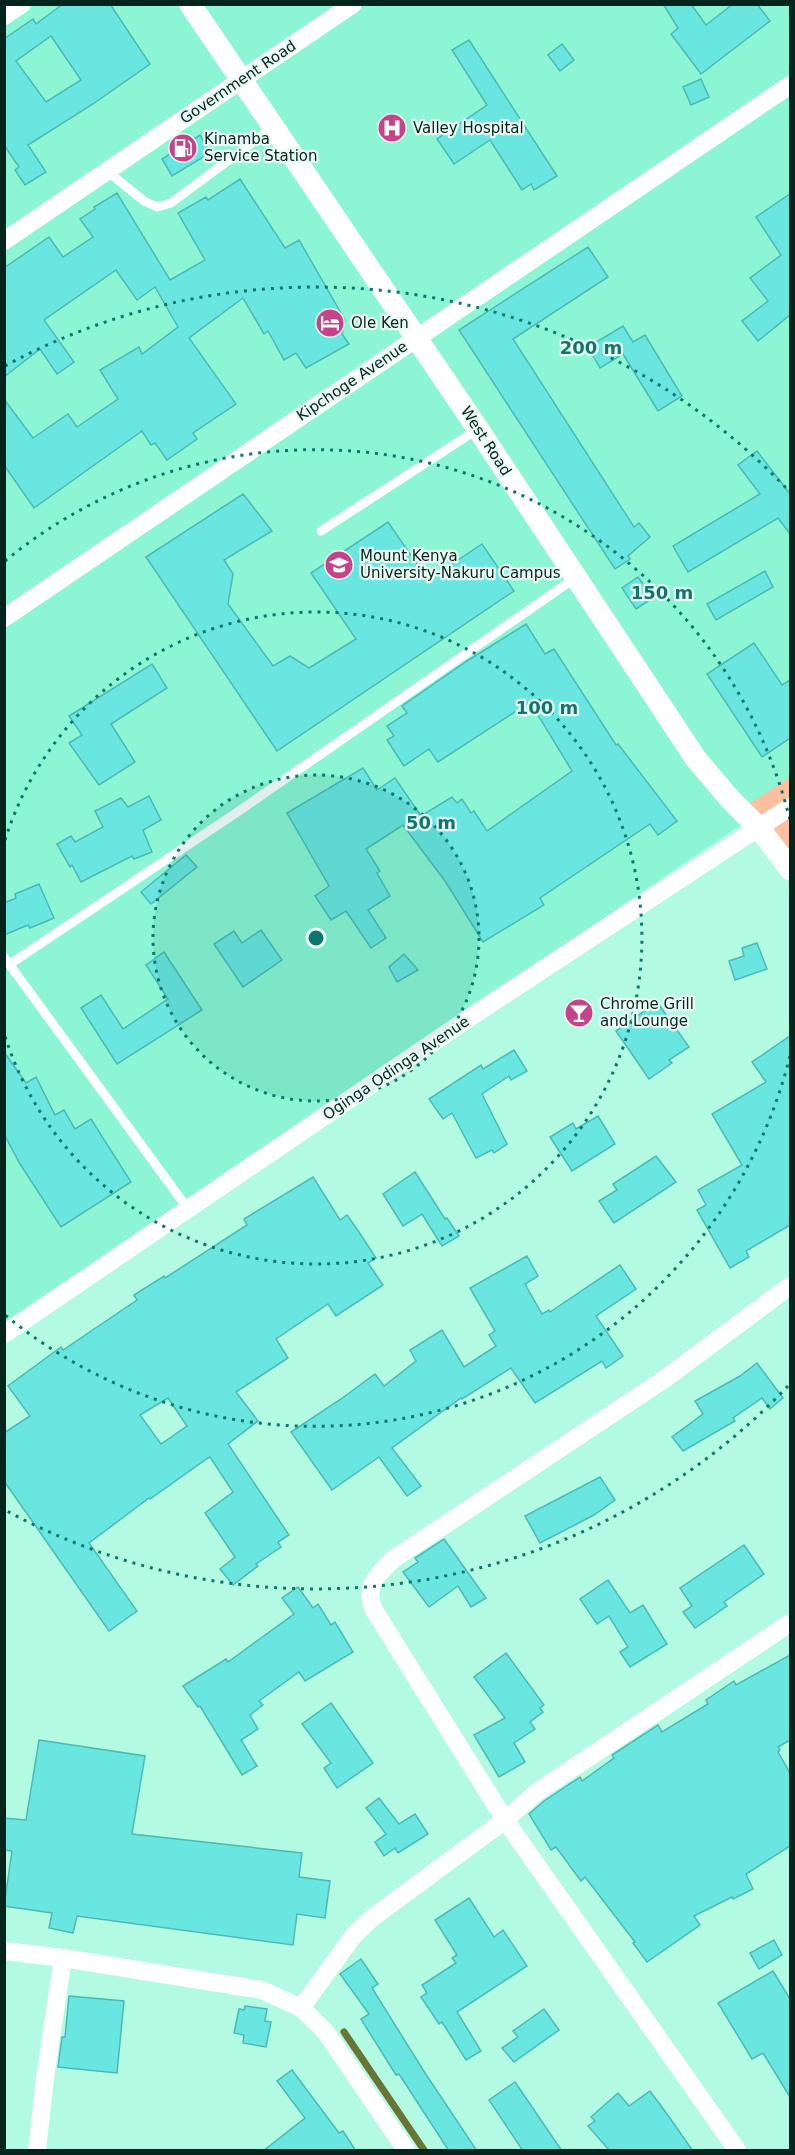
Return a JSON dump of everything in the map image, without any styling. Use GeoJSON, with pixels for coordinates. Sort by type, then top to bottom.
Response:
{"type":"FeatureCollection","features":[{"type":"Feature","properties":{"kind":"street"},"geometry":{"type":"LineString","coordinates":[[4,16],[22,4]]}},
{"type":"Feature","properties":{"kind":"street","name":"West Road"},"geometry":{"type":"LineString","coordinates":[[190,4],[478,429],[696,759],[730,799],[759,828],[790,870]]}},
{"type":"Feature","properties":{"kind":"street","name":"Government Road"},"geometry":{"type":"LineString","coordinates":[[4,241],[353,4]]}},
{"type":"Feature","properties":{"kind":"street","name":"Kipchoge Avenue"},"geometry":{"type":"LineString","coordinates":[[4,618],[790,86]]}},
{"type":"Feature","properties":{"kind":"street","name":"Oginga Odinga Avenue"},"geometry":{"type":"LineString","coordinates":[[4,1334],[466,1020],[790,807]]}},
{"type":"Feature","properties":{"kind":"street"},"geometry":{"type":"LineString","coordinates":[[736,2151],[504,1820],[369,1599],[375,1578],[392,1560],[666,1378],[790,1286]]}},
{"type":"Feature","properties":{"kind":"street"},"geometry":{"type":"LineString","coordinates":[[302,2008],[354,1935],[372,1918],[504,1820],[537,1792],[790,1623]]}},
{"type":"Feature","properties":{"kind":"street"},"geometry":{"type":"LineString","coordinates":[[4,1951],[63,1958],[262,1990],[302,2008],[325,2031],[406,2151]]}},
{"type":"Feature","properties":{"kind":"street"},"geometry":{"type":"LineString","coordinates":[[37,2151],[45,2078],[63,1958]]}},
{"type":"Feature","properties":{"kind":"lane"},"geometry":{"type":"LineString","coordinates":[[107,171],[144,201],[157,207],[171,202],[272,128]]}},
{"type":"Feature","properties":{"kind":"lane"},"geometry":{"type":"LineString","coordinates":[[321,531],[478,429]]}},
{"type":"Feature","properties":{"kind":"lane"},"geometry":{"type":"LineString","coordinates":[[188,1209],[7,960],[239,811],[575,578]]}},
{"type":"Feature","properties":{"kind":"shaded area"},"geometry":{"type":"Polygon","coordinates":[[[5,5],[790,5],[790,791],[5,1326],[5,5]]]}},
{"type":"Feature","properties":{"kind":"shaded area"},"geometry":{"type":"Polygon","coordinates":[[[790,777],[790,883],[740,810],[790,777]]]}},
{"type":"Feature","properties":{"kind":"building"},"geometry":{"type":"Polygon","coordinates":[[[63,4],[110,4],[150,64],[28,145],[46,172],[25,185],[15,170],[19,167],[4,145],[4,39],[33,19],[36,24],[63,4]],[[51,36],[16,61],[46,102],[81,80],[51,36]]]}},
{"type":"Feature","properties":{"kind":"building"},"geometry":{"type":"Polygon","coordinates":[[[663,4],[691,4],[706,25],[733,4],[757,4],[770,21],[701,74],[671,34],[678,28],[663,4]]]}},
{"type":"Feature","properties":{"kind":"building"},"geometry":{"type":"Polygon","coordinates":[[[469,40],[557,176],[534,190],[531,184],[522,190],[490,140],[454,164],[437,139],[487,105],[452,50],[469,40]]]}},
{"type":"Feature","properties":{"kind":"building"},"geometry":{"type":"Polygon","coordinates":[[[562,44],[574,60],[560,71],[548,55],[562,44]]]}},
{"type":"Feature","properties":{"kind":"building"},"geometry":{"type":"Polygon","coordinates":[[[701,79],[709,97],[691,105],[683,87],[701,79]]]}},
{"type":"Feature","properties":{"kind":"building"},"geometry":{"type":"Polygon","coordinates":[[[200,135],[210,153],[172,176],[162,159],[200,135]]]}},
{"type":"Feature","properties":{"kind":"building"},"geometry":{"type":"Polygon","coordinates":[[[240,179],[285,248],[299,240],[345,320],[342,334],[349,344],[306,368],[296,353],[284,360],[268,331],[264,334],[243,298],[189,338],[236,404],[193,433],[197,439],[167,460],[155,443],[151,445],[142,431],[34,508],[4,465],[4,399],[33,438],[68,414],[77,427],[118,399],[100,370],[139,347],[142,354],[178,327],[155,287],[137,300],[116,270],[44,320],[74,362],[57,374],[40,349],[4,377],[4,268],[49,237],[63,257],[93,237],[80,219],[117,193],[170,280],[205,260],[178,213],[206,197],[208,200],[240,179]]]}},
{"type":"Feature","properties":{"kind":"building"},"geometry":{"type":"Polygon","coordinates":[[[790,194],[790,315],[758,341],[742,321],[768,301],[750,278],[781,255],[756,217],[790,194]]]}},
{"type":"Feature","properties":{"kind":"building"},"geometry":{"type":"Polygon","coordinates":[[[588,247],[608,277],[513,339],[634,527],[639,523],[650,537],[628,556],[630,559],[615,569],[459,330],[588,247]]]}},
{"type":"Feature","properties":{"kind":"building"},"geometry":{"type":"Polygon","coordinates":[[[623,326],[633,342],[645,335],[682,396],[658,411],[623,354],[600,368],[588,347],[623,326]]]}},
{"type":"Feature","properties":{"kind":"building"},"geometry":{"type":"Polygon","coordinates":[[[757,451],[790,494],[790,534],[778,518],[688,572],[673,546],[760,494],[738,465],[757,451]]]}},
{"type":"Feature","properties":{"kind":"building"},"geometry":{"type":"Polygon","coordinates":[[[243,494],[272,531],[224,560],[233,574],[228,604],[273,666],[290,656],[309,668],[356,639],[311,573],[388,522],[428,580],[482,544],[514,591],[277,751],[146,557],[243,494]]]}},
{"type":"Feature","properties":{"kind":"building"},"geometry":{"type":"Polygon","coordinates":[[[765,571],[773,587],[716,620],[707,604],[765,571]]]}},
{"type":"Feature","properties":{"kind":"building"},"geometry":{"type":"Polygon","coordinates":[[[638,577],[653,598],[636,609],[622,588],[638,577]]]}},
{"type":"Feature","properties":{"kind":"building"},"geometry":{"type":"Polygon","coordinates":[[[526,624],[545,654],[554,649],[616,745],[618,744],[677,821],[658,835],[650,824],[540,898],[544,905],[483,942],[445,881],[403,825],[366,849],[380,871],[377,873],[390,896],[368,910],[386,938],[371,948],[346,911],[331,920],[315,896],[329,886],[287,813],[363,768],[377,790],[395,778],[421,816],[452,797],[457,803],[462,799],[471,813],[474,811],[487,831],[572,771],[530,702],[438,762],[429,749],[404,766],[387,740],[394,736],[387,726],[407,713],[402,706],[526,624]]]}},
{"type":"Feature","properties":{"kind":"building"},"geometry":{"type":"Polygon","coordinates":[[[754,643],[782,685],[790,680],[790,738],[762,757],[707,674],[754,643]]]}},
{"type":"Feature","properties":{"kind":"building"},"geometry":{"type":"Polygon","coordinates":[[[152,664],[167,688],[111,724],[135,762],[99,785],[69,743],[82,735],[69,716],[152,664]]]}},
{"type":"Feature","properties":{"kind":"building"},"geometry":{"type":"Polygon","coordinates":[[[149,796],[161,820],[143,830],[152,852],[134,859],[132,856],[81,882],[57,844],[71,836],[75,842],[103,827],[95,811],[121,798],[128,807],[149,796]]]}},
{"type":"Feature","properties":{"kind":"building"},"geometry":{"type":"Polygon","coordinates":[[[186,855],[197,867],[151,904],[141,892],[186,855]]]}},
{"type":"Feature","properties":{"kind":"building"},"geometry":{"type":"Polygon","coordinates":[[[39,884],[54,918],[4,935],[4,903],[16,898],[15,894],[39,884]]]}},
{"type":"Feature","properties":{"kind":"building"},"geometry":{"type":"Polygon","coordinates":[[[261,930],[282,960],[243,987],[214,944],[234,931],[242,943],[261,930]]]}},
{"type":"Feature","properties":{"kind":"building"},"geometry":{"type":"Polygon","coordinates":[[[757,943],[767,969],[735,980],[729,961],[744,956],[742,948],[757,943]]]}},
{"type":"Feature","properties":{"kind":"building"},"geometry":{"type":"Polygon","coordinates":[[[164,952],[202,1010],[117,1064],[81,1008],[101,995],[123,1029],[168,999],[146,965],[164,952]]]}},
{"type":"Feature","properties":{"kind":"building"},"geometry":{"type":"Polygon","coordinates":[[[404,954],[418,970],[397,982],[389,967],[404,954]]]}},
{"type":"Feature","properties":{"kind":"building"},"geometry":{"type":"Polygon","coordinates":[[[657,1002],[689,1047],[669,1060],[672,1063],[649,1079],[616,1031],[657,1002]]]}},
{"type":"Feature","properties":{"kind":"building"},"geometry":{"type":"Polygon","coordinates":[[[790,1036],[790,1225],[746,1251],[749,1257],[730,1268],[697,1210],[706,1205],[698,1190],[742,1165],[712,1114],[766,1082],[752,1062],[790,1036]]]}},
{"type":"Feature","properties":{"kind":"building"},"geometry":{"type":"Polygon","coordinates":[[[514,1050],[527,1071],[511,1080],[509,1076],[482,1094],[507,1144],[494,1153],[492,1150],[476,1158],[452,1113],[443,1119],[429,1099],[481,1065],[483,1069],[514,1050]]]}},
{"type":"Feature","properties":{"kind":"building"},"geometry":{"type":"Polygon","coordinates":[[[4,1052],[26,1083],[36,1077],[55,1115],[64,1110],[75,1129],[91,1119],[131,1182],[61,1227],[20,1164],[4,1134],[4,1052]]]}},
{"type":"Feature","properties":{"kind":"building"},"geometry":{"type":"Polygon","coordinates":[[[598,1116],[615,1144],[572,1171],[550,1137],[573,1123],[576,1129],[598,1116]]]}},
{"type":"Feature","properties":{"kind":"building"},"geometry":{"type":"Polygon","coordinates":[[[656,1156],[676,1182],[614,1223],[599,1201],[617,1190],[613,1184],[656,1156]]]}},
{"type":"Feature","properties":{"kind":"building"},"geometry":{"type":"Polygon","coordinates":[[[415,1172],[445,1219],[447,1218],[459,1236],[442,1246],[422,1214],[403,1226],[383,1194],[415,1172]]]}},
{"type":"Feature","properties":{"kind":"building"},"geometry":{"type":"Polygon","coordinates":[[[313,1177],[340,1220],[347,1215],[376,1258],[368,1263],[383,1285],[336,1316],[328,1304],[276,1339],[288,1358],[236,1392],[258,1421],[228,1444],[289,1535],[278,1542],[281,1547],[256,1564],[258,1566],[233,1585],[220,1569],[235,1557],[205,1513],[233,1492],[210,1457],[149,1498],[89,1543],[137,1611],[109,1631],[4,1481],[4,1433],[30,1416],[8,1386],[61,1347],[63,1350],[137,1300],[134,1295],[164,1276],[165,1278],[247,1225],[244,1219],[313,1177]],[[168,1398],[140,1415],[161,1444],[187,1426],[168,1398]]]}},
{"type":"Feature","properties":{"kind":"building"},"geometry":{"type":"Polygon","coordinates":[[[527,1256],[538,1276],[525,1284],[542,1314],[549,1310],[550,1312],[620,1265],[636,1289],[596,1316],[623,1356],[606,1368],[602,1361],[535,1403],[511,1368],[461,1398],[392,1448],[421,1486],[407,1496],[379,1457],[332,1490],[291,1432],[375,1374],[384,1386],[416,1361],[410,1350],[442,1330],[464,1367],[496,1346],[489,1335],[495,1331],[470,1288],[527,1256]]]}},
{"type":"Feature","properties":{"kind":"building"},"geometry":{"type":"Polygon","coordinates":[[[757,1363],[783,1398],[770,1409],[762,1398],[733,1418],[735,1421],[683,1451],[672,1437],[703,1414],[695,1401],[740,1376],[757,1363]]]}},
{"type":"Feature","properties":{"kind":"building"},"geometry":{"type":"Polygon","coordinates":[[[600,1477],[615,1500],[594,1515],[540,1543],[525,1516],[600,1477]]]}},
{"type":"Feature","properties":{"kind":"building"},"geometry":{"type":"Polygon","coordinates":[[[444,1539],[486,1598],[471,1607],[458,1586],[429,1607],[403,1572],[418,1562],[415,1558],[444,1539]]]}},
{"type":"Feature","properties":{"kind":"building"},"geometry":{"type":"Polygon","coordinates":[[[744,1545],[764,1574],[724,1602],[727,1606],[695,1628],[683,1612],[692,1606],[680,1588],[744,1545]]]}},
{"type":"Feature","properties":{"kind":"building"},"geometry":{"type":"Polygon","coordinates":[[[608,1580],[630,1613],[643,1605],[667,1644],[630,1667],[620,1652],[628,1647],[609,1616],[597,1624],[580,1599],[608,1580]]]}},
{"type":"Feature","properties":{"kind":"building"},"geometry":{"type":"Polygon","coordinates":[[[298,1587],[313,1608],[318,1604],[331,1625],[335,1622],[353,1652],[305,1681],[299,1672],[259,1701],[263,1705],[250,1715],[258,1729],[241,1740],[257,1766],[242,1775],[200,1706],[198,1707],[183,1686],[226,1659],[228,1662],[294,1614],[282,1598],[298,1587]]]}},
{"type":"Feature","properties":{"kind":"building"},"geometry":{"type":"Polygon","coordinates":[[[506,1653],[544,1705],[540,1708],[543,1712],[530,1722],[535,1729],[514,1743],[525,1762],[499,1777],[474,1735],[505,1718],[474,1677],[506,1653]]]}},
{"type":"Feature","properties":{"kind":"building"},"geometry":{"type":"Polygon","coordinates":[[[790,1655],[790,1740],[778,1747],[780,1750],[778,1752],[790,1773],[790,1846],[746,1874],[753,1889],[694,1916],[700,1925],[647,1962],[633,1943],[635,1942],[585,1877],[581,1881],[556,1847],[551,1850],[529,1814],[580,1777],[582,1781],[614,1758],[612,1755],[658,1725],[662,1732],[708,1704],[706,1700],[734,1681],[736,1685],[790,1655]]]}},
{"type":"Feature","properties":{"kind":"building"},"geometry":{"type":"Polygon","coordinates":[[[331,1703],[373,1763],[337,1788],[324,1768],[331,1763],[302,1724],[331,1703]]]}},
{"type":"Feature","properties":{"kind":"building"},"geometry":{"type":"Polygon","coordinates":[[[39,1740],[145,1756],[132,1834],[302,1853],[299,1877],[330,1881],[325,1918],[297,1914],[293,1945],[77,1916],[73,1933],[49,1928],[52,1913],[4,1906],[12,1851],[4,1850],[4,1818],[26,1820],[39,1740]]]}},
{"type":"Feature","properties":{"kind":"building"},"geometry":{"type":"Polygon","coordinates":[[[379,1798],[399,1824],[415,1814],[428,1834],[398,1853],[395,1848],[384,1856],[375,1842],[386,1834],[366,1808],[379,1798]]]}},
{"type":"Feature","properties":{"kind":"building"},"geometry":{"type":"Polygon","coordinates":[[[469,1898],[494,1937],[503,1930],[527,1966],[457,2012],[481,2051],[466,2060],[442,2022],[439,2024],[421,1997],[427,1993],[422,1985],[456,1963],[452,1958],[457,1955],[435,1920],[469,1898]]]}},
{"type":"Feature","properties":{"kind":"building"},"geometry":{"type":"Polygon","coordinates":[[[774,1940],[782,1955],[759,1969],[750,1953],[774,1940]]]}},
{"type":"Feature","properties":{"kind":"building"},"geometry":{"type":"Polygon","coordinates":[[[361,1959],[378,1984],[372,1988],[477,2151],[449,2151],[399,2074],[396,2075],[361,2019],[369,2014],[340,1974],[361,1959]]]}},
{"type":"Feature","properties":{"kind":"building"},"geometry":{"type":"Polygon","coordinates":[[[773,1971],[790,1999],[790,2097],[763,2053],[752,2059],[718,2003],[773,1971]]]}},
{"type":"Feature","properties":{"kind":"building"},"geometry":{"type":"Polygon","coordinates":[[[69,1996],[124,2001],[117,2073],[58,2067],[62,2037],[65,2037],[69,1996]]]}},
{"type":"Feature","properties":{"kind":"building"},"geometry":{"type":"Polygon","coordinates":[[[245,2006],[267,2009],[265,2021],[271,2022],[266,2047],[243,2043],[244,2035],[234,2033],[239,2009],[244,2010],[245,2006]]]}},
{"type":"Feature","properties":{"kind":"building"},"geometry":{"type":"Polygon","coordinates":[[[544,2009],[559,2030],[514,2062],[502,2048],[518,2037],[513,2031],[544,2009]]]}},
{"type":"Feature","properties":{"kind":"building"},"geometry":{"type":"Polygon","coordinates":[[[292,2070],[339,2133],[343,2131],[356,2151],[263,2151],[305,2118],[277,2081],[292,2070]]]}},
{"type":"Feature","properties":{"kind":"building"},"geometry":{"type":"Polygon","coordinates":[[[515,2082],[562,2151],[523,2151],[489,2100],[515,2082]]]}},
{"type":"Feature","properties":{"kind":"building"},"geometry":{"type":"Polygon","coordinates":[[[650,2091],[693,2151],[610,2151],[588,2126],[595,2121],[591,2117],[618,2093],[629,2106],[650,2091]]]}},
{"type":"Feature","properties":{"kind":"waterway"},"geometry":{"type":"LineString","coordinates":[[344,2032],[424,2150]]}},
{"type":"Feature","properties":{"kind":"place","name":"Valley Hospital"},"geometry":{"type":"Point","coordinates":[392,128]}},
{"type":"Feature","properties":{"kind":"place","name":"Kinamba Service Station"},"geometry":{"type":"Point","coordinates":[183,148]}},
{"type":"Feature","properties":{"kind":"place","name":"Ole Ken"},"geometry":{"type":"Point","coordinates":[330,323]}},
{"type":"Feature","properties":{"kind":"place","name":"Mount Kenya University-Nakuru Campus"},"geometry":{"type":"Point","coordinates":[339,565]}},
{"type":"Feature","properties":{"kind":"place","name":"Chrome Grill and Lounge"},"geometry":{"type":"Point","coordinates":[579,1013]}}]}
